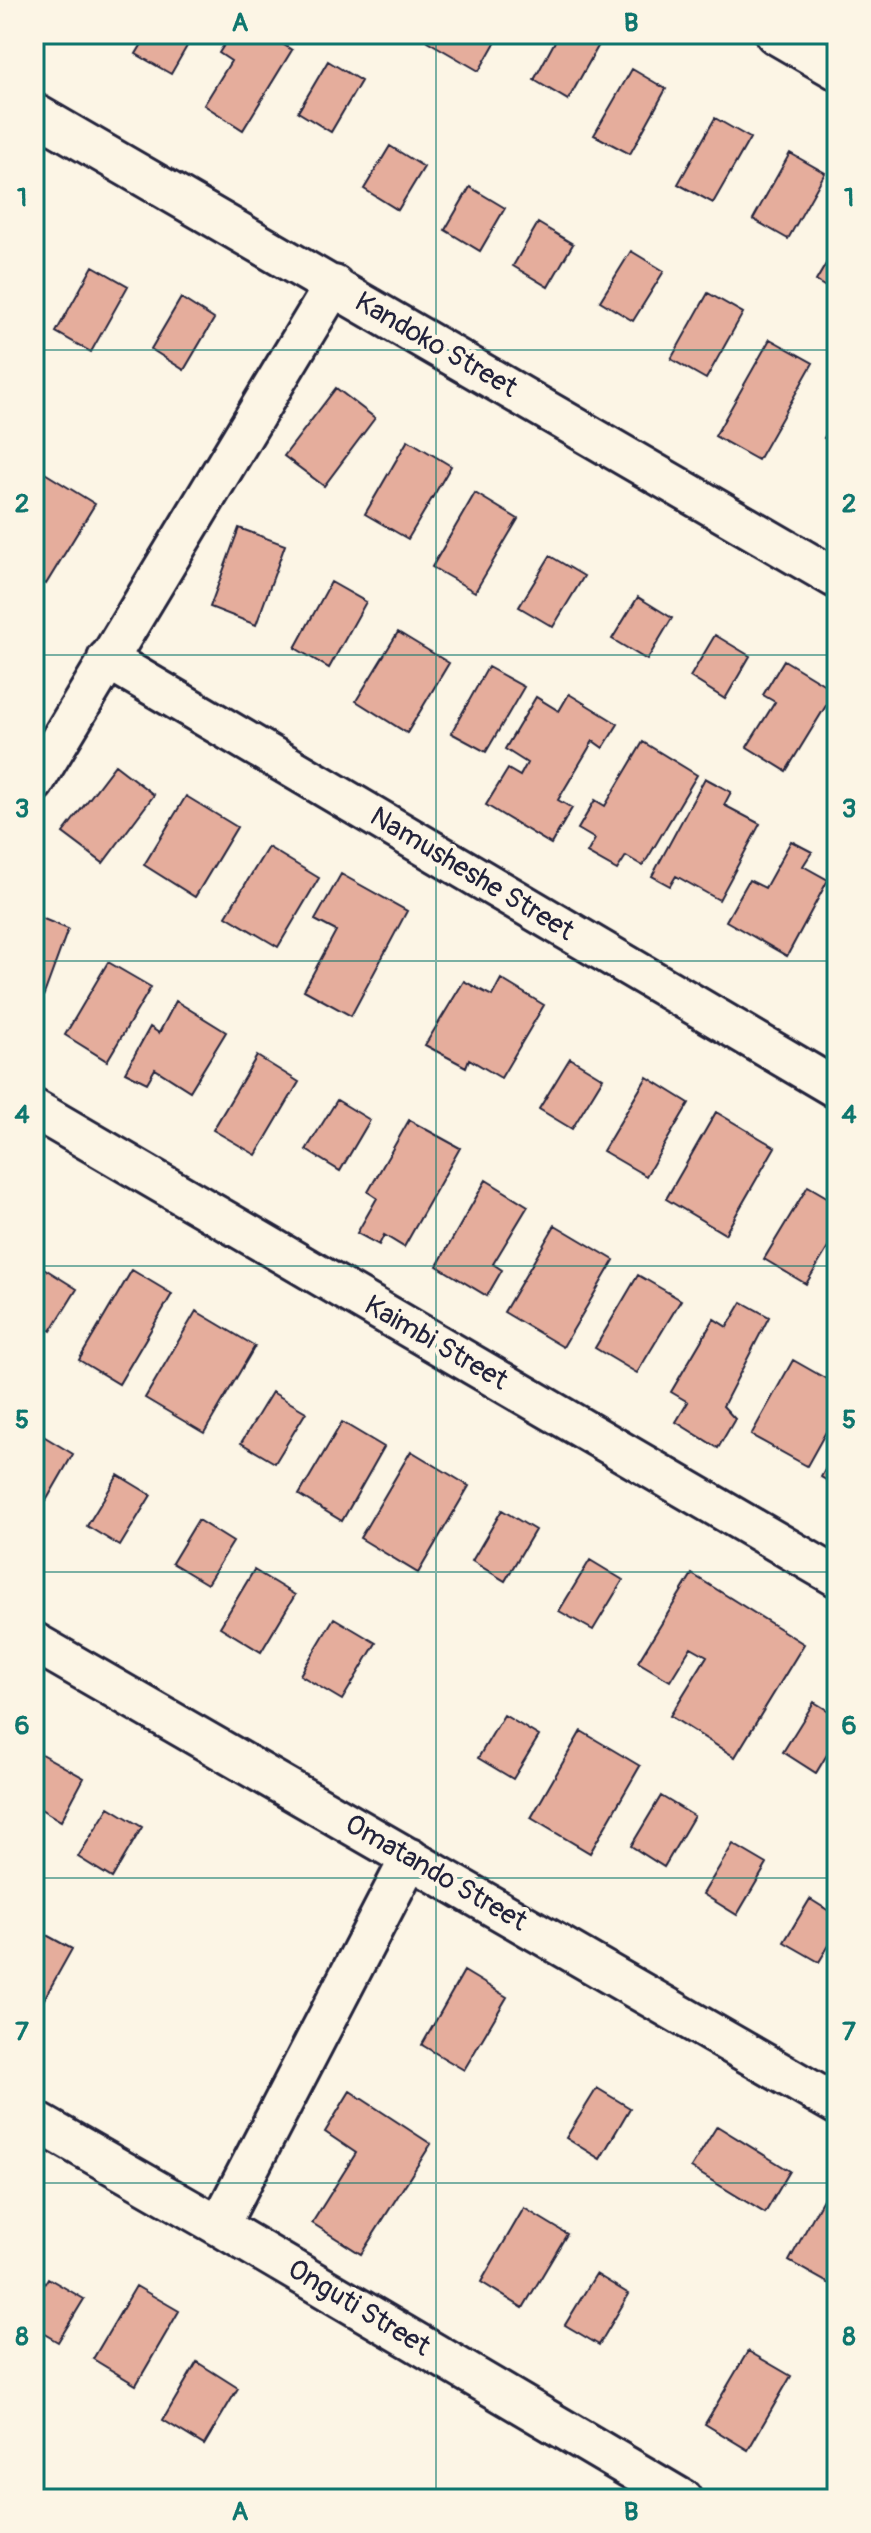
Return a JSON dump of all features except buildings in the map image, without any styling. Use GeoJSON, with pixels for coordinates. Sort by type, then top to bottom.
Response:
{"type":"FeatureCollection","features":[{"type":"Feature","properties":{"kind":"street"},"geometry":{"type":"LineString","coordinates":[[775,34],[837,70]]}},
{"type":"Feature","properties":{"kind":"street","name":"Kandoko Street"},"geometry":{"type":"LineString","coordinates":[[34,113],[837,579]]}},
{"type":"Feature","properties":{"kind":"street"},"geometry":{"type":"LineString","coordinates":[[34,783],[334,285]]}},
{"type":"Feature","properties":{"kind":"street","name":"Namusheshe Street"},"geometry":{"type":"LineString","coordinates":[[107,659],[837,1089]]}},
{"type":"Feature","properties":{"kind":"street","name":"Kaimbi Street"},"geometry":{"type":"LineString","coordinates":[[34,1109],[837,1577]]}},
{"type":"Feature","properties":{"kind":"street","name":"Omatando Street"},"geometry":{"type":"LineString","coordinates":[[34,1642],[837,2105]]}},
{"type":"Feature","properties":{"kind":"street"},"geometry":{"type":"LineString","coordinates":[[219,2226],[410,1858]]}},
{"type":"Feature","properties":{"kind":"street","name":"Onguti Street"},"geometry":{"type":"LineString","coordinates":[[34,2120],[682,2499]]}}]}
